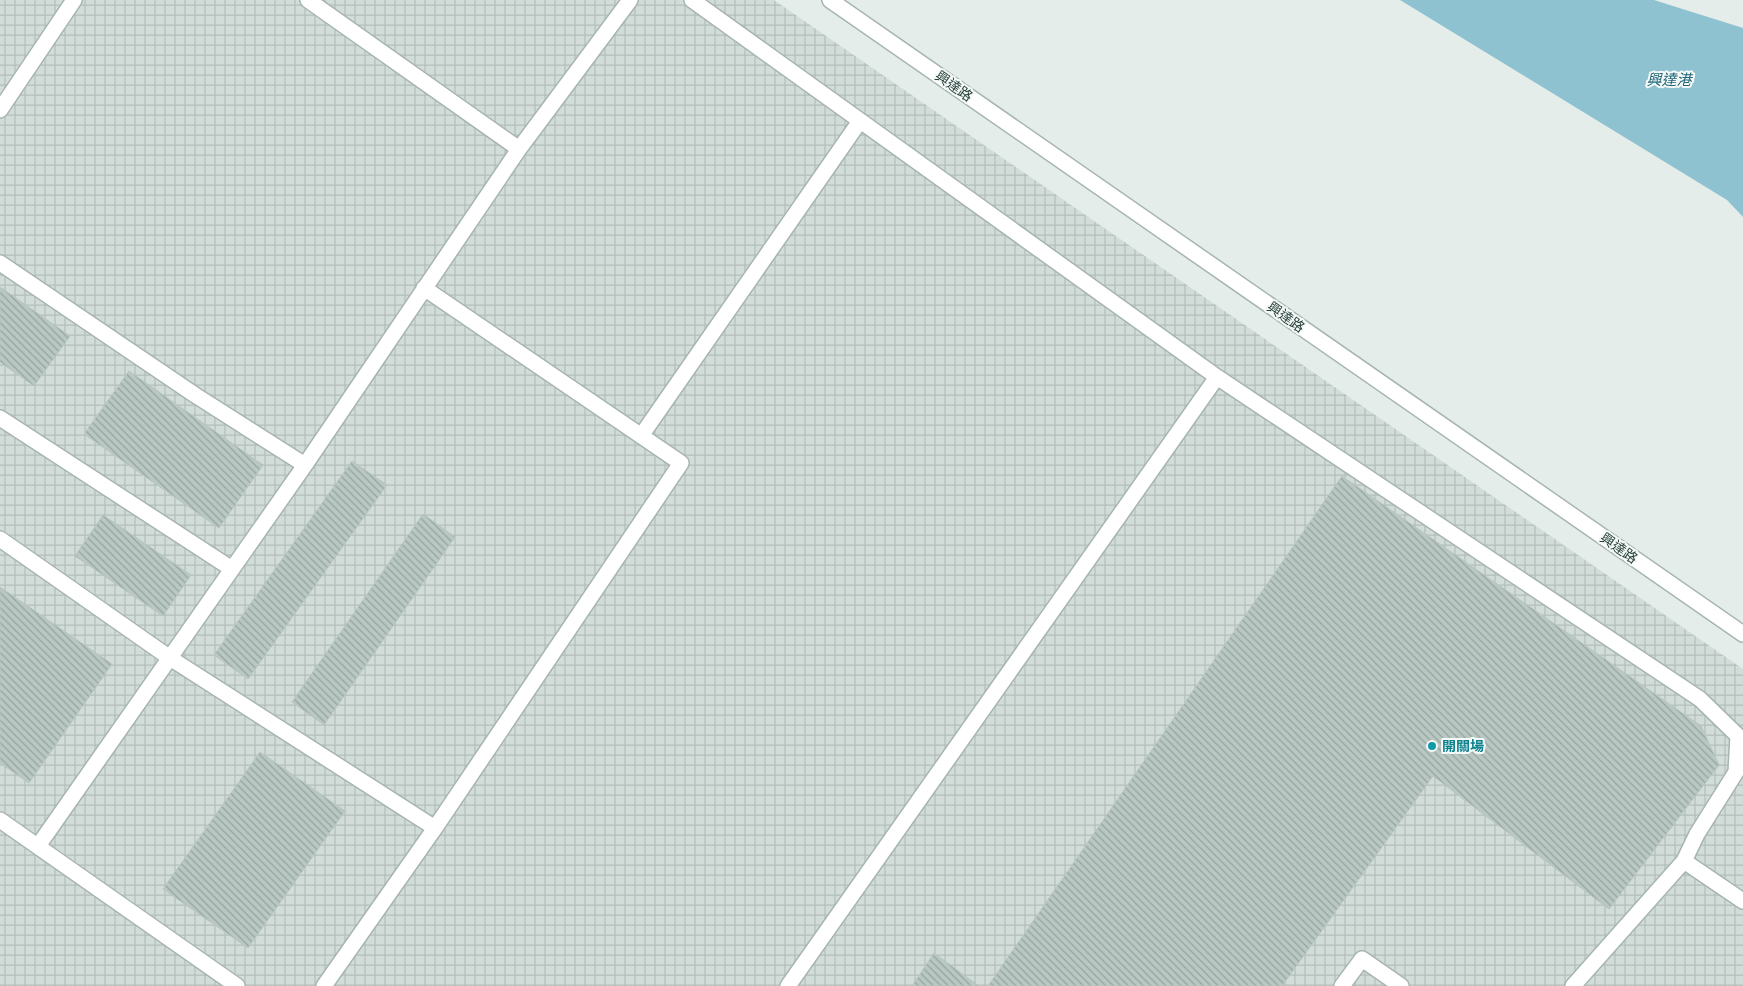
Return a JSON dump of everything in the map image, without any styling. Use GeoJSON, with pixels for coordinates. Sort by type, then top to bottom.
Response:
{"type":"FeatureCollection","features":[{"type":"Feature","properties":{"kind":"street"},"geometry":{"type":"LineString","coordinates":[[0,110],[74,0]]}},
{"type":"Feature","properties":{"kind":"street"},"geometry":{"type":"LineString","coordinates":[[308,0],[519,149]]}},
{"type":"Feature","properties":{"kind":"street"},"geometry":{"type":"LineString","coordinates":[[38,846],[305,465],[519,149],[630,0]]}},
{"type":"Feature","properties":{"kind":"street"},"geometry":{"type":"LineString","coordinates":[[692,0],[1217,376],[1700,698],[1738,736],[1736,772],[1696,834],[1684,861],[1573,986]]}},
{"type":"Feature","properties":{"kind":"street","name":"興達路"},"geometry":{"type":"LineString","coordinates":[[830,0],[1743,634]]}},
{"type":"Feature","properties":{"kind":"street"},"geometry":{"type":"LineString","coordinates":[[641,436],[860,121]]}},
{"type":"Feature","properties":{"kind":"street"},"geometry":{"type":"LineString","coordinates":[[0,264],[305,465]]}},
{"type":"Feature","properties":{"kind":"street"},"geometry":{"type":"LineString","coordinates":[[324,986],[435,828],[681,463],[424,288]]}},
{"type":"Feature","properties":{"kind":"street"},"geometry":{"type":"LineString","coordinates":[[788,986],[1217,376]]}},
{"type":"Feature","properties":{"kind":"street"},"geometry":{"type":"LineString","coordinates":[[0,418],[232,569]]}},
{"type":"Feature","properties":{"kind":"street"},"geometry":{"type":"LineString","coordinates":[[0,539],[170,658],[435,828]]}},
{"type":"Feature","properties":{"kind":"street"},"geometry":{"type":"LineString","coordinates":[[0,820],[236,986]]}},
{"type":"Feature","properties":{"kind":"street"},"geometry":{"type":"LineString","coordinates":[[1684,861],[1743,901]]}},
{"type":"Feature","properties":{"kind":"street"},"geometry":{"type":"LineString","coordinates":[[1342,986],[1362,959],[1401,986]]}},
{"type":"Feature","properties":{"kind":"shaded area"},"geometry":{"type":"Polygon","coordinates":[[[0,0],[774,0],[1743,669],[1743,986],[0,986],[0,0]]]}},
{"type":"Feature","properties":{"kind":"water","name":"興達港"},"geometry":{"type":"Polygon","coordinates":[[[1400,0],[1654,0],[1743,28],[1743,217],[1727,200],[1400,0]]]}},
{"type":"Feature","properties":{"kind":"building"},"geometry":{"type":"Polygon","coordinates":[[[0,287],[70,336],[34,386],[0,362],[0,287]]]}},
{"type":"Feature","properties":{"kind":"building"},"geometry":{"type":"Polygon","coordinates":[[[129,371],[263,465],[219,528],[84,434],[129,371]]]}},
{"type":"Feature","properties":{"kind":"building"},"geometry":{"type":"Polygon","coordinates":[[[352,461],[387,485],[248,679],[214,655],[352,461]]]}},
{"type":"Feature","properties":{"kind":"building","name":"開關場"},"geometry":{"type":"Polygon","coordinates":[[[1342,476],[1701,726],[1719,765],[1609,909],[1433,776],[1282,986],[988,986],[1342,476]]]}},
{"type":"Feature","properties":{"kind":"building"},"geometry":{"type":"Polygon","coordinates":[[[423,514],[455,537],[324,725],[292,702],[423,514]]]}},
{"type":"Feature","properties":{"kind":"building"},"geometry":{"type":"Polygon","coordinates":[[[103,515],[191,575],[163,616],[75,556],[103,515]]]}},
{"type":"Feature","properties":{"kind":"building"},"geometry":{"type":"Polygon","coordinates":[[[0,587],[112,664],[29,783],[0,763],[0,587]]]}},
{"type":"Feature","properties":{"kind":"building"},"geometry":{"type":"Polygon","coordinates":[[[260,752],[345,811],[248,948],[163,889],[260,752]]]}},
{"type":"Feature","properties":{"kind":"building"},"geometry":{"type":"Polygon","coordinates":[[[934,953],[979,986],[912,986],[934,953]]]}},
{"type":"Feature","properties":{"kind":"place","name":"開關場"},"geometry":{"type":"Point","coordinates":[1432,746]}}]}
